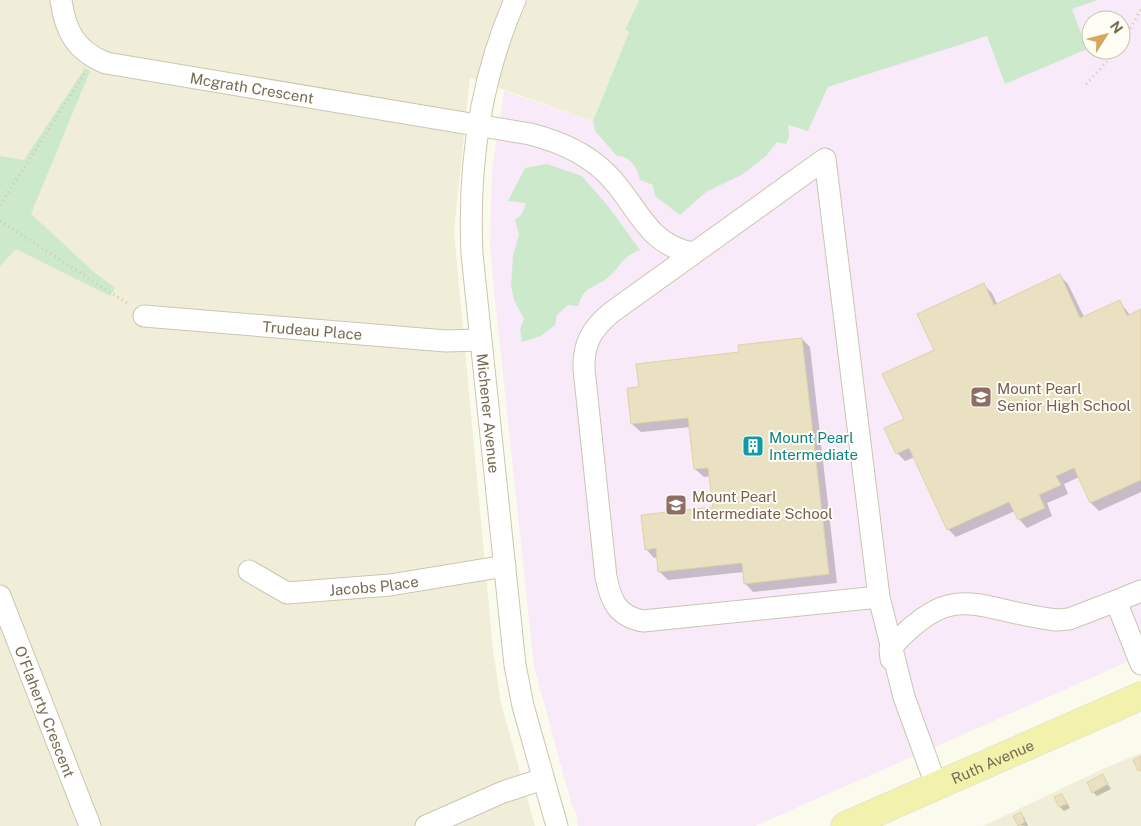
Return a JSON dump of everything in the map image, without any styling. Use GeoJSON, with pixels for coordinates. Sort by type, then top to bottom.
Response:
{"type":"FeatureCollection","features":[{"type":"Feature","properties":{"kind":"main road","name":"Ruth Avenue"},"geometry":{"type":"LineString","coordinates":[[845,826],[1141,696]]}},
{"type":"Feature","properties":{"kind":"street","name":"Mcgrath Crescent"},"geometry":{"type":"LineString","coordinates":[[62,0],[69,33],[75,43],[94,58],[118,66],[479,125],[546,138],[577,150],[605,171],[657,237],[672,248],[693,253]]}},
{"type":"Feature","properties":{"kind":"street","name":"Michener Avenue"},"geometry":{"type":"LineString","coordinates":[[515,0],[490,71],[479,125],[472,186],[471,232],[480,340],[516,672],[557,826]]}},
{"type":"Feature","properties":{"kind":"street"},"geometry":{"type":"LineString","coordinates":[[879,597],[652,622],[624,615],[612,598],[606,577],[585,379],[584,357],[590,336],[603,320],[825,159],[879,597],[890,649],[895,707],[930,788]]}},
{"type":"Feature","properties":{"kind":"street","name":"Trudeau Place"},"geometry":{"type":"LineString","coordinates":[[144,316],[446,341],[480,340]]}},
{"type":"Feature","properties":{"kind":"street","name":"Jacobs Place"},"geometry":{"type":"LineString","coordinates":[[250,571],[287,593],[390,584],[505,566]]}},
{"type":"Feature","properties":{"kind":"street"},"geometry":{"type":"LineString","coordinates":[[890,649],[904,633],[937,609],[960,602],[975,602],[1056,620],[1076,617],[1141,591]]}},
{"type":"Feature","properties":{"kind":"street","name":"O'Flaherty Crescent"},"geometry":{"type":"LineString","coordinates":[[0,596],[90,826]]}},
{"type":"Feature","properties":{"kind":"street"},"geometry":{"type":"LineString","coordinates":[[1116,601],[1141,664]]}},
{"type":"Feature","properties":{"kind":"street"},"geometry":{"type":"LineString","coordinates":[[426,826],[503,792],[543,779]]}},
{"type":"Feature","properties":{"kind":"path"},"geometry":{"type":"LineString","coordinates":[[1131,28],[1141,9]]}},
{"type":"Feature","properties":{"kind":"path"},"geometry":{"type":"LineString","coordinates":[[0,205],[46,138],[94,58]]}},
{"type":"Feature","properties":{"kind":"path"},"geometry":{"type":"LineString","coordinates":[[1086,84],[1109,60]]}},
{"type":"Feature","properties":{"kind":"path"},"geometry":{"type":"LineString","coordinates":[[0,221],[114,293],[144,316]]}},
{"type":"Feature","properties":{"kind":"shaded area"},"geometry":{"type":"Polygon","coordinates":[[[0,0],[639,0],[625,30],[629,32],[593,121],[470,78],[454,232],[493,650],[501,703],[535,826],[0,826],[0,0]]]}},
{"type":"Feature","properties":{"kind":"shaded area"},"geometry":{"type":"Polygon","coordinates":[[[1098,0],[1141,0],[1141,656],[755,826],[578,826],[576,812],[572,806],[534,667],[493,280],[490,245],[492,169],[504,91],[593,121],[788,125],[808,131],[828,87],[988,35],[1005,84],[1072,8],[1098,0]]]}},
{"type":"Feature","properties":{"kind":"shaded area"},"geometry":{"type":"Polygon","coordinates":[[[1141,753],[1141,826],[983,826],[1103,769],[1141,753]]]}},
{"type":"Feature","properties":{"kind":"green space"},"geometry":{"type":"Polygon","coordinates":[[[639,0],[1098,0],[1072,9],[1081,33],[1081,52],[1005,84],[987,36],[828,87],[808,131],[788,125],[789,137],[786,144],[777,142],[766,156],[743,174],[706,192],[680,215],[655,196],[653,185],[640,180],[633,164],[626,158],[617,156],[595,131],[593,121],[629,32],[625,30],[639,0]]]}},
{"type":"Feature","properties":{"kind":"green space"},"geometry":{"type":"Polygon","coordinates":[[[85,68],[90,71],[31,214],[94,272],[115,288],[110,296],[16,249],[0,266],[0,156],[24,160],[85,68]]]}},
{"type":"Feature","properties":{"kind":"green space"},"geometry":{"type":"Polygon","coordinates":[[[547,164],[582,176],[608,206],[640,250],[628,256],[605,280],[585,292],[578,306],[568,305],[557,315],[555,325],[541,336],[522,342],[520,330],[524,319],[514,300],[511,285],[513,256],[519,235],[515,220],[522,214],[526,203],[508,201],[525,168],[547,164]]]}},
{"type":"Feature","properties":{"kind":"building","name":"Mount Pearl Senior High School"},"geometry":{"type":"Polygon","coordinates":[[[1060,274],[1080,318],[1120,300],[1127,316],[1141,309],[1141,480],[1090,503],[1074,468],[1056,476],[1061,485],[1039,495],[1045,508],[1018,520],[1009,502],[947,530],[909,448],[896,454],[884,428],[904,419],[882,374],[934,350],[917,314],[984,283],[994,305],[1060,274]]]}},
{"type":"Feature","properties":{"kind":"building","name":"Mount Pearl Intermediate"},"geometry":{"type":"Polygon","coordinates":[[[802,338],[829,574],[744,584],[742,563],[658,572],[656,548],[645,550],[641,515],[713,507],[708,468],[694,469],[688,418],[631,424],[627,388],[639,387],[636,364],[739,352],[738,345],[802,338]]]}},
{"type":"Feature","properties":{"kind":"building"},"geometry":{"type":"Polygon","coordinates":[[[1141,756],[1141,770],[1138,771],[1133,760],[1141,756]]]}},
{"type":"Feature","properties":{"kind":"building"},"geometry":{"type":"Polygon","coordinates":[[[1103,774],[1108,784],[1092,793],[1087,782],[1103,774]]]}},
{"type":"Feature","properties":{"kind":"building"},"geometry":{"type":"Polygon","coordinates":[[[1062,794],[1067,804],[1059,807],[1054,797],[1062,794]]]}},
{"type":"Feature","properties":{"kind":"building"},"geometry":{"type":"Polygon","coordinates":[[[1021,812],[1025,822],[1018,826],[1013,816],[1021,812]]]}},
{"type":"Feature","properties":{"kind":"place","name":"Mount Pearl Senior High School"},"geometry":{"type":"Point","coordinates":[981,397]}},
{"type":"Feature","properties":{"kind":"place","name":"Mount Pearl Intermediate"},"geometry":{"type":"Point","coordinates":[753,446]}},
{"type":"Feature","properties":{"kind":"place","name":"Mount Pearl Intermediate School"},"geometry":{"type":"Point","coordinates":[676,505]}}]}
